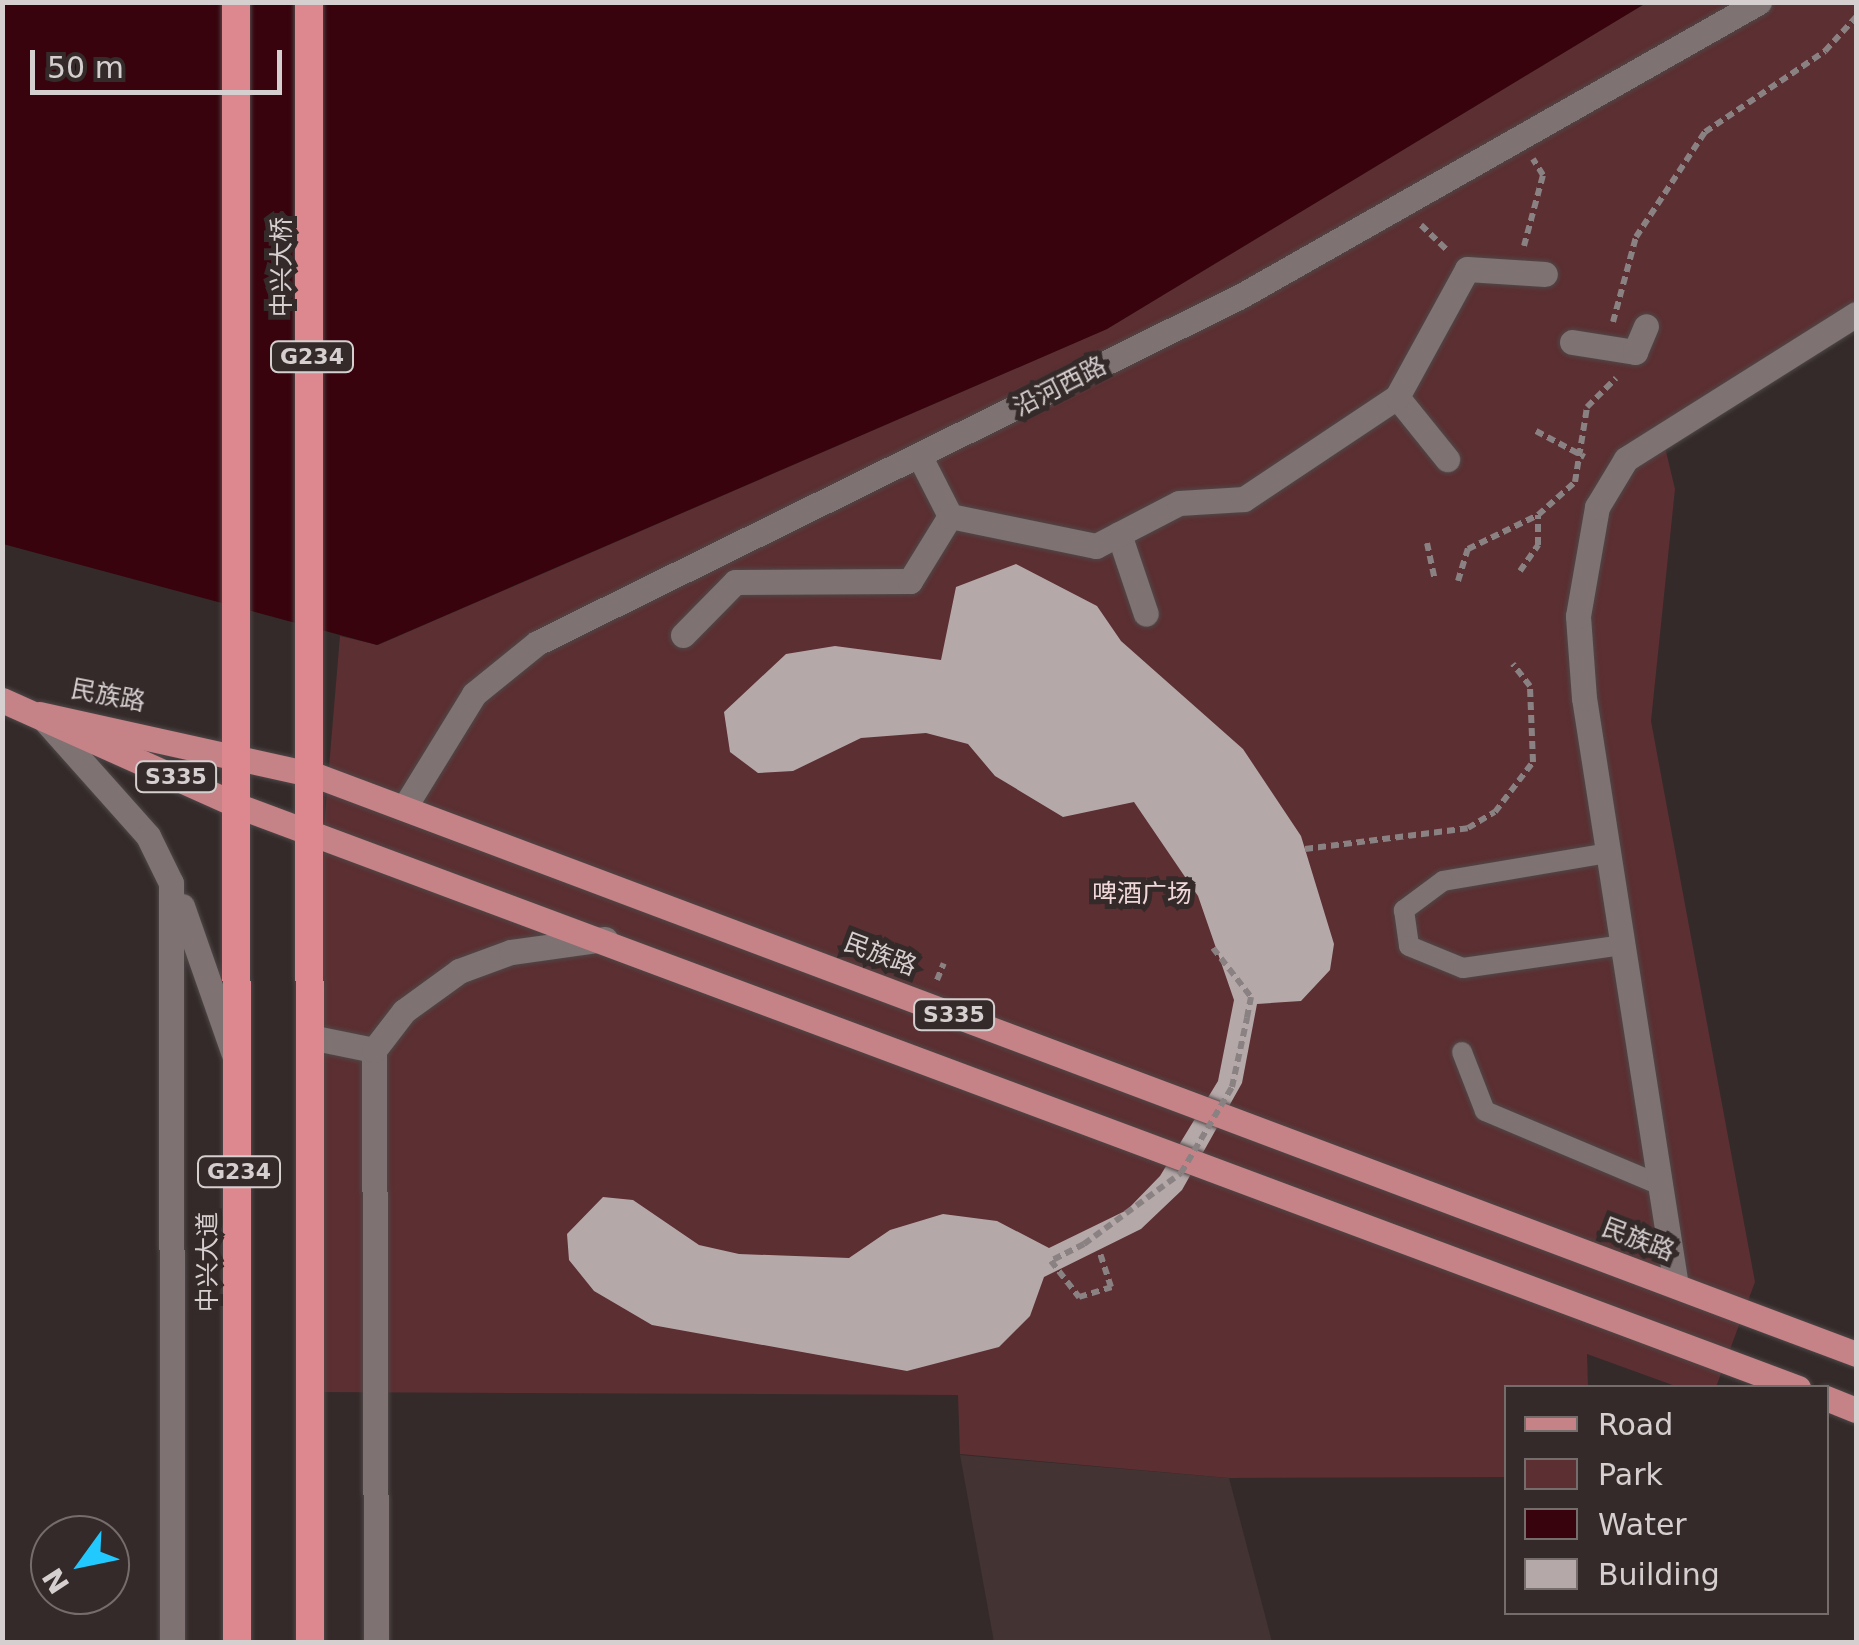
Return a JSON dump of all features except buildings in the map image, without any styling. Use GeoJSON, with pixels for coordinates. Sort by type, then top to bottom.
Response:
{"type":"FeatureCollection","features":[{"type":"Feature","properties":{"kind":"highway","name":"中兴大桥"},"geometry":{"type":"LineString","coordinates":[[236,2],[237,702]]}},
{"type":"Feature","properties":{"kind":"highway","name":"中兴大桥"},"geometry":{"type":"LineString","coordinates":[[309,2],[316,775]]}},
{"type":"Feature","properties":{"kind":"highway","name":"中兴大道"},"geometry":{"type":"LineString","coordinates":[[236,1642],[240,807],[237,702]]}},
{"type":"Feature","properties":{"kind":"highway","name":"G234"},"geometry":{"type":"LineString","coordinates":[[310,1642],[316,775]]}},
{"type":"Feature","properties":{"kind":"main road","name":"S335"},"geometry":{"type":"LineString","coordinates":[[2,700],[240,807],[316,829],[1790,1385]]}},
{"type":"Feature","properties":{"kind":"main road","name":"民族路"},"geometry":{"type":"LineString","coordinates":[[39,714],[238,752],[316,775],[1856,1354]]}},
{"type":"Feature","properties":{"kind":"main road"},"geometry":{"type":"LineString","coordinates":[[1829,1399],[1856,1410]]}},
{"type":"Feature","properties":{"kind":"street","name":"沿河西路"},"geometry":{"type":"LineString","coordinates":[[404,808],[474,694],[537,643],[920,458],[1401,206],[1759,2]]}},
{"type":"Feature","properties":{"kind":"street"},"geometry":{"type":"LineString","coordinates":[[950,516],[1096,546],[1178,504],[1244,499],[1396,397],[1468,268],[1545,274]]}},
{"type":"Feature","properties":{"kind":"street"},"geometry":{"type":"LineString","coordinates":[[1676,1286],[1608,853],[1578,616],[1597,507],[1626,459],[1740,380],[1856,314]]}},
{"type":"Feature","properties":{"kind":"street"},"geometry":{"type":"LineString","coordinates":[[1572,342],[1635,352],[1646,326]]}},
{"type":"Feature","properties":{"kind":"street"},"geometry":{"type":"LineString","coordinates":[[1396,397],[1447,459]]}},
{"type":"Feature","properties":{"kind":"street"},"geometry":{"type":"LineString","coordinates":[[920,458],[950,516]]}},
{"type":"Feature","properties":{"kind":"street"},"geometry":{"type":"LineString","coordinates":[[683,635],[735,582],[910,580],[950,516]]}},
{"type":"Feature","properties":{"kind":"street"},"geometry":{"type":"LineString","coordinates":[[1119,534],[1146,614]]}},
{"type":"Feature","properties":{"kind":"street"},"geometry":{"type":"LineString","coordinates":[[39,714],[148,836],[172,884],[239,1075]]}},
{"type":"Feature","properties":{"kind":"street"},"geometry":{"type":"LineString","coordinates":[[172,884],[172,1642]]}},
{"type":"Feature","properties":{"kind":"street"},"geometry":{"type":"LineString","coordinates":[[376,1642],[374,1050],[404,1011],[459,971],[512,952],[607,939]]}},
{"type":"Feature","properties":{"kind":"street"},"geometry":{"type":"LineString","coordinates":[[314,1038],[374,1050]]}},
{"type":"Feature","properties":{"kind":"lane"},"geometry":{"type":"LineString","coordinates":[[1608,853],[1443,881],[1404,910],[1409,946],[1463,968],[1623,946]]}},
{"type":"Feature","properties":{"kind":"lane"},"geometry":{"type":"LineString","coordinates":[[1462,1052],[1485,1111],[1660,1185]]}},
{"type":"Feature","properties":{"kind":"path"},"geometry":{"type":"LineString","coordinates":[[1609,348],[1636,236],[1679,165],[1704,132],[1824,51],[1856,18]]}},
{"type":"Feature","properties":{"kind":"path"},"geometry":{"type":"LineString","coordinates":[[1518,272],[1542,175],[1520,138]]}},
{"type":"Feature","properties":{"kind":"path"},"geometry":{"type":"LineString","coordinates":[[1401,206],[1468,268]]}},
{"type":"Feature","properties":{"kind":"path"},"geometry":{"type":"LineString","coordinates":[[1458,581],[1468,549],[1538,515],[1575,482],[1587,408],[1630,373]]}},
{"type":"Feature","properties":{"kind":"path"},"geometry":{"type":"LineString","coordinates":[[1536,431],[1615,477]]}},
{"type":"Feature","properties":{"kind":"path"},"geometry":{"type":"LineString","coordinates":[[1520,571],[1538,545],[1538,515]]}},
{"type":"Feature","properties":{"kind":"path"},"geometry":{"type":"LineString","coordinates":[[1427,543],[1435,580]]}},
{"type":"Feature","properties":{"kind":"path"},"geometry":{"type":"LineString","coordinates":[[1305,849],[1468,828],[1495,812],[1533,762],[1530,686],[1513,664]]}},
{"type":"Feature","properties":{"kind":"path"},"geometry":{"type":"LineString","coordinates":[[1100,1254],[1111,1287],[1079,1296],[1051,1261],[1084,1244],[1180,1173],[1232,1087],[1251,998],[1214,948]]}},
{"type":"Feature","properties":{"kind":"shaded area"},"geometry":{"type":"Polygon","coordinates":[[[960,1455],[1229,1478],[1272,1642],[994,1642],[960,1455]]]}},
{"type":"Feature","properties":{"kind":"green space","name":"啤酒广场"},"geometry":{"type":"Polygon","coordinates":[[[1646,3],[1856,3],[1856,314],[1664,443],[1675,489],[1651,721],[1755,1282],[1717,1385],[1672,1385],[1587,1354],[1588,1385],[1504,1385],[1504,1477],[1229,1478],[960,1454],[958,1395],[312,1392],[315,934],[340,636],[378,645],[1107,329],[1646,3]]]}},
{"type":"Feature","properties":{"kind":"water"},"geometry":{"type":"Polygon","coordinates":[[[2,3],[1646,3],[1107,329],[377,645],[3,544],[2,3]]]}}]}
